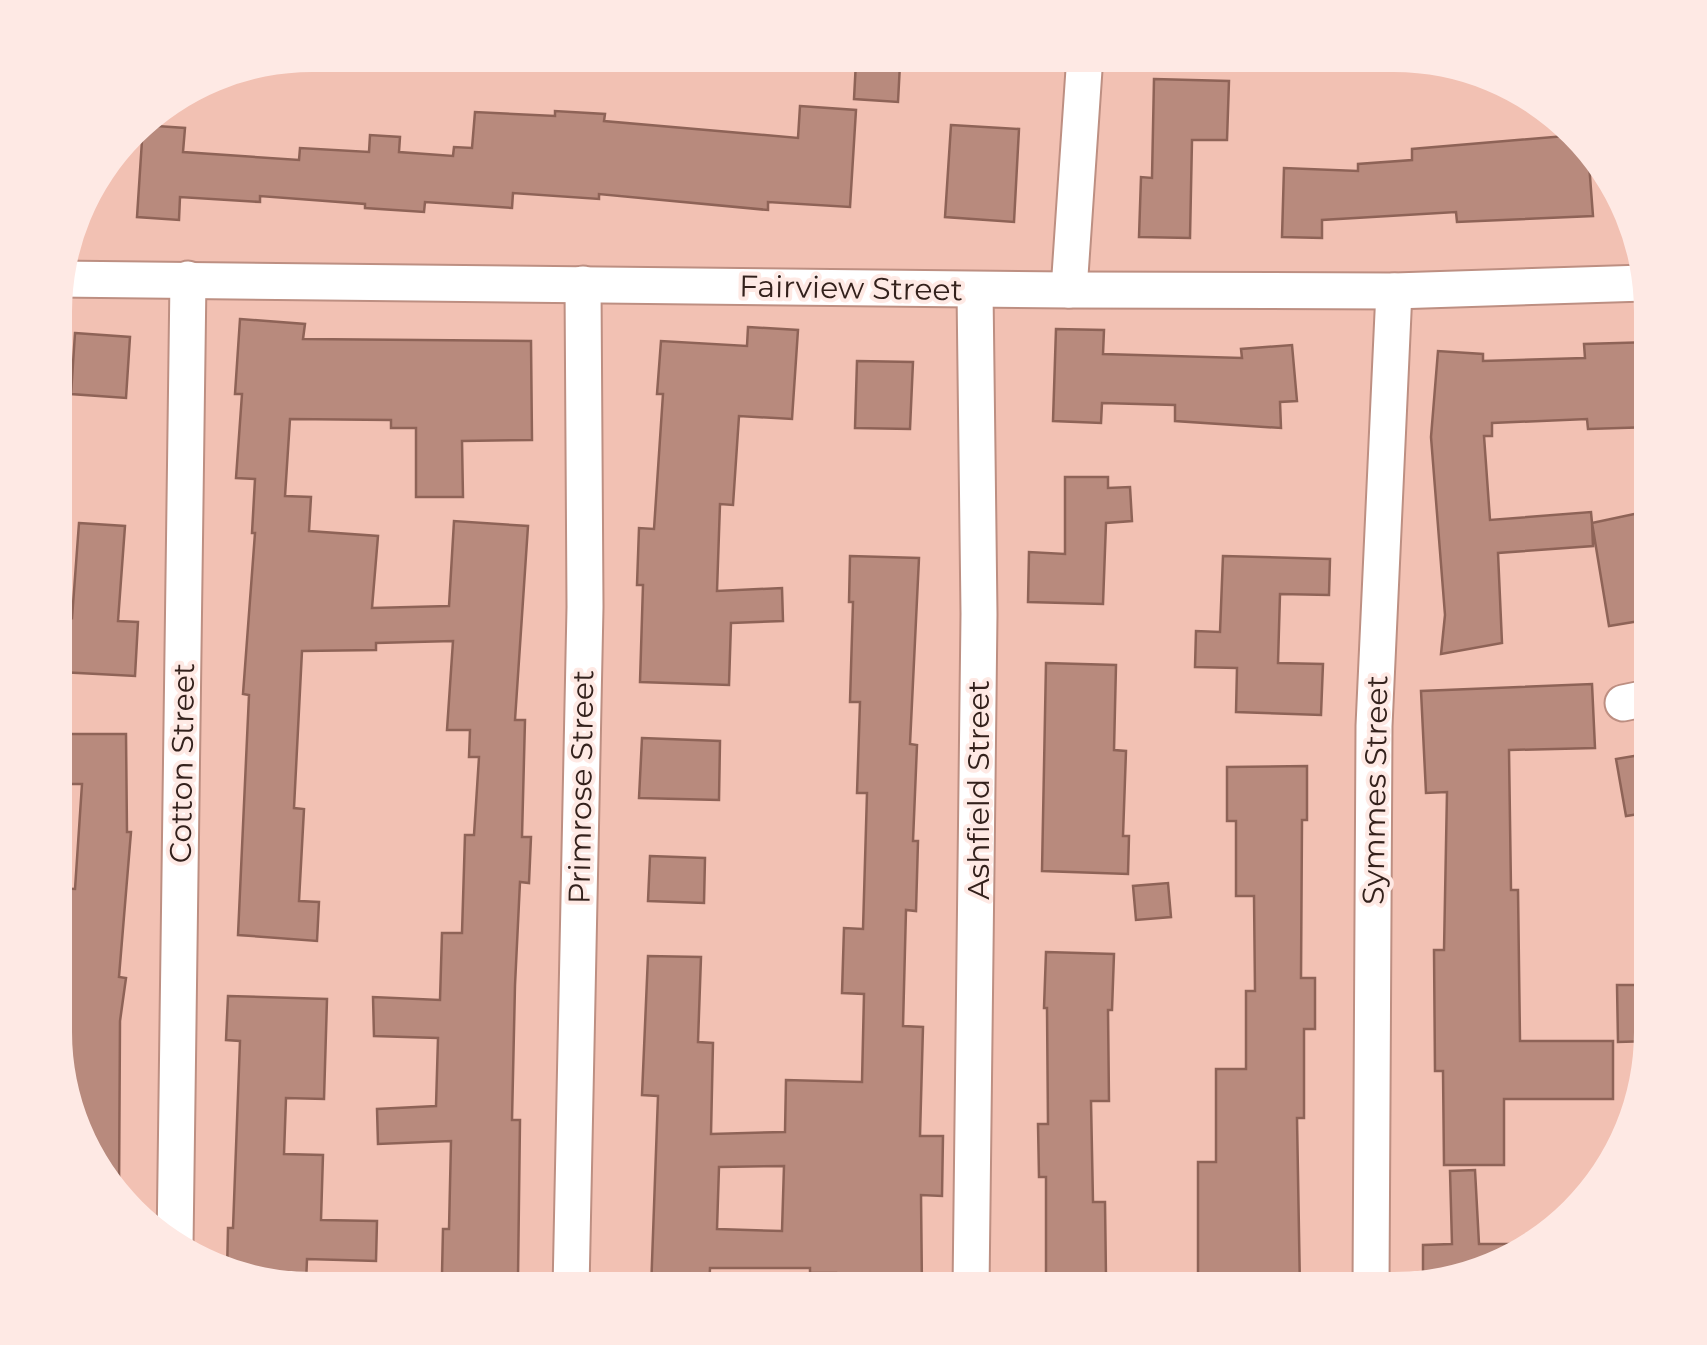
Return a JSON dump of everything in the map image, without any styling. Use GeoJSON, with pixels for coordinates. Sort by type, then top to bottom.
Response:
{"type":"FeatureCollection","features":[{"type":"Feature","properties":{"kind":"street"},"geometry":{"type":"LineString","coordinates":[[1070,290],[1084,73]]}},
{"type":"Feature","properties":{"kind":"street","name":"Fairview Street"},"geometry":{"type":"LineString","coordinates":[[76,278],[975,290],[1394,291],[1632,284]]}},
{"type":"Feature","properties":{"kind":"street","name":"Cotton Street"},"geometry":{"type":"LineString","coordinates":[[175,1229],[188,279]]}},
{"type":"Feature","properties":{"kind":"street","name":"Primrose Street"},"geometry":{"type":"LineString","coordinates":[[571,1272],[585,608],[584,284]]}},
{"type":"Feature","properties":{"kind":"street","name":"Ashfield Street"},"geometry":{"type":"LineString","coordinates":[[970,1272],[980,614],[975,290]]}},
{"type":"Feature","properties":{"kind":"street","name":"Symmes Street"},"geometry":{"type":"LineString","coordinates":[[1371,1272],[1374,726],[1394,291]]}},
{"type":"Feature","properties":{"kind":"building"},"geometry":{"type":"Polygon","coordinates":[[[855,72],[900,73],[898,102],[854,99],[855,72]]]}},
{"type":"Feature","properties":{"kind":"building"},"geometry":{"type":"Polygon","coordinates":[[[1154,79],[1229,81],[1227,140],[1192,140],[1190,238],[1139,237],[1141,177],[1152,178],[1154,79]]]}},
{"type":"Feature","properties":{"kind":"building"},"geometry":{"type":"Polygon","coordinates":[[[800,106],[856,110],[850,207],[768,202],[768,210],[599,194],[599,199],[513,193],[512,208],[425,202],[424,212],[260,196],[260,202],[180,197],[179,220],[137,217],[142,144],[161,126],[185,128],[183,152],[299,160],[300,148],[369,152],[370,135],[400,137],[399,152],[453,156],[454,147],[472,148],[475,112],[605,114],[604,121],[798,138],[800,106]]]}},
{"type":"Feature","properties":{"kind":"building"},"geometry":{"type":"Polygon","coordinates":[[[951,125],[1019,129],[1014,222],[945,217],[951,125]]]}},
{"type":"Feature","properties":{"kind":"building"},"geometry":{"type":"Polygon","coordinates":[[[1558,137],[1590,173],[1593,216],[1457,222],[1456,212],[1322,220],[1322,238],[1282,237],[1284,168],[1358,171],[1358,164],[1412,160],[1412,149],[1558,137]]]}},
{"type":"Feature","properties":{"kind":"building"},"geometry":{"type":"Polygon","coordinates":[[[240,319],[305,324],[303,339],[531,341],[532,440],[462,441],[463,497],[416,497],[416,428],[391,428],[391,420],[290,419],[285,496],[311,497],[309,531],[378,536],[372,608],[449,606],[454,521],[528,526],[515,720],[525,720],[522,837],[531,837],[529,883],[520,882],[515,985],[512,1120],[520,1120],[518,1272],[442,1272],[443,1229],[449,1229],[451,1141],[378,1144],[377,1109],[436,1106],[438,1038],[374,1036],[373,997],[440,1000],[442,933],[462,933],[465,835],[474,835],[479,757],[469,757],[470,730],[447,730],[453,641],[376,643],[376,650],[302,651],[294,808],[304,809],[299,901],[319,902],[317,941],[238,935],[249,695],[243,694],[255,533],[255,479],[236,478],[242,394],[235,394],[240,319]]]}},
{"type":"Feature","properties":{"kind":"building"},"geometry":{"type":"Polygon","coordinates":[[[748,327],[798,330],[792,419],[739,416],[733,505],[720,504],[717,591],[782,588],[783,621],[731,623],[729,685],[640,682],[643,585],[637,585],[639,528],[654,529],[663,394],[657,394],[661,341],[747,346],[748,327]]]}},
{"type":"Feature","properties":{"kind":"building"},"geometry":{"type":"Polygon","coordinates":[[[1056,329],[1104,330],[1103,354],[1242,358],[1241,349],[1292,345],[1297,401],[1280,402],[1281,428],[1175,421],[1175,405],[1102,403],[1101,423],[1053,421],[1056,329]]]}},
{"type":"Feature","properties":{"kind":"building"},"geometry":{"type":"Polygon","coordinates":[[[75,333],[130,337],[126,398],[72,394],[75,333]]]}},
{"type":"Feature","properties":{"kind":"building"},"geometry":{"type":"Polygon","coordinates":[[[1634,343],[1634,428],[1588,429],[1587,419],[1492,423],[1492,436],[1484,436],[1490,520],[1591,512],[1593,546],[1498,553],[1502,643],[1441,654],[1445,615],[1431,437],[1438,351],[1483,354],[1483,361],[1585,358],[1584,344],[1634,343]]]}},
{"type":"Feature","properties":{"kind":"building"},"geometry":{"type":"Polygon","coordinates":[[[857,361],[913,362],[910,429],[855,428],[857,361]]]}},
{"type":"Feature","properties":{"kind":"building"},"geometry":{"type":"Polygon","coordinates":[[[1065,477],[1108,477],[1108,488],[1130,487],[1132,521],[1106,523],[1103,604],[1028,602],[1029,552],[1065,554],[1065,477]]]}},
{"type":"Feature","properties":{"kind":"building"},"geometry":{"type":"Polygon","coordinates":[[[1634,514],[1634,622],[1609,626],[1592,523],[1634,514]]]}},
{"type":"Feature","properties":{"kind":"building"},"geometry":{"type":"Polygon","coordinates":[[[79,523],[125,526],[118,621],[138,622],[135,676],[72,673],[79,523]]]}},
{"type":"Feature","properties":{"kind":"building"},"geometry":{"type":"Polygon","coordinates":[[[850,556],[919,558],[910,744],[917,745],[913,841],[918,841],[916,911],[906,910],[903,1026],[923,1027],[920,1136],[943,1136],[942,1196],[921,1195],[922,1272],[710,1268],[710,1272],[652,1272],[658,1096],[642,1095],[648,956],[701,957],[698,1042],[713,1043],[711,1134],[785,1132],[786,1080],[862,1082],[864,994],[842,993],[844,928],[863,929],[867,793],[857,793],[860,702],[850,702],[853,602],[849,602],[850,556]],[[784,1166],[719,1167],[717,1229],[782,1231],[784,1166]]]}},
{"type":"Feature","properties":{"kind":"building"},"geometry":{"type":"Polygon","coordinates":[[[1223,556],[1330,559],[1329,595],[1280,594],[1278,663],[1323,664],[1321,715],[1236,712],[1237,668],[1195,667],[1196,631],[1220,632],[1223,556]]]}},
{"type":"Feature","properties":{"kind":"building"},"geometry":{"type":"Polygon","coordinates":[[[1046,663],[1116,665],[1114,750],[1126,751],[1123,836],[1129,836],[1128,874],[1042,871],[1046,663]]]}},
{"type":"Feature","properties":{"kind":"building"},"geometry":{"type":"Polygon","coordinates":[[[1592,684],[1595,748],[1509,750],[1511,890],[1518,890],[1520,1041],[1613,1041],[1613,1099],[1504,1099],[1504,1165],[1444,1165],[1443,1071],[1435,1071],[1434,950],[1444,950],[1447,792],[1426,793],[1421,691],[1592,684]]]}},
{"type":"Feature","properties":{"kind":"building"},"geometry":{"type":"Polygon","coordinates":[[[73,734],[126,734],[127,832],[131,832],[119,977],[126,978],[120,1021],[119,1175],[91,1124],[77,1079],[73,1048],[73,889],[82,784],[73,784],[73,734]]]}},
{"type":"Feature","properties":{"kind":"building"},"geometry":{"type":"Polygon","coordinates":[[[642,738],[720,741],[719,800],[639,798],[642,738]]]}},
{"type":"Feature","properties":{"kind":"building"},"geometry":{"type":"Polygon","coordinates":[[[1634,756],[1634,815],[1626,816],[1616,759],[1634,756]]]}},
{"type":"Feature","properties":{"kind":"building"},"geometry":{"type":"Polygon","coordinates":[[[1307,766],[1307,820],[1302,820],[1301,978],[1315,978],[1315,1029],[1304,1029],[1304,1118],[1297,1118],[1300,1272],[1198,1272],[1198,1162],[1216,1162],[1216,1069],[1246,1069],[1246,991],[1255,991],[1254,896],[1236,896],[1236,821],[1227,821],[1227,767],[1307,766]]]}},
{"type":"Feature","properties":{"kind":"building"},"geometry":{"type":"Polygon","coordinates":[[[650,856],[705,858],[704,903],[648,901],[650,856]]]}},
{"type":"Feature","properties":{"kind":"building"},"geometry":{"type":"Polygon","coordinates":[[[1168,883],[1171,917],[1136,920],[1133,886],[1168,883]]]}},
{"type":"Feature","properties":{"kind":"building"},"geometry":{"type":"Polygon","coordinates":[[[1046,952],[1114,954],[1112,1010],[1108,1010],[1109,1101],[1091,1101],[1093,1202],[1105,1202],[1106,1272],[1046,1272],[1046,1177],[1039,1177],[1038,1124],[1048,1124],[1046,952]]]}},
{"type":"Feature","properties":{"kind":"building"},"geometry":{"type":"Polygon","coordinates":[[[1617,985],[1634,985],[1634,1042],[1618,1042],[1617,985]]]}},
{"type":"Feature","properties":{"kind":"building"},"geometry":{"type":"Polygon","coordinates":[[[228,996],[327,999],[324,1099],[286,1098],[284,1154],[323,1155],[321,1220],[377,1221],[376,1261],[307,1259],[306,1272],[297,1272],[227,1256],[228,1228],[233,1228],[240,1041],[226,1040],[228,996]]]}},
{"type":"Feature","properties":{"kind":"building"},"geometry":{"type":"Polygon","coordinates":[[[1475,1170],[1479,1244],[1508,1244],[1457,1264],[1423,1270],[1423,1245],[1452,1244],[1450,1171],[1475,1170]]]}}]}
